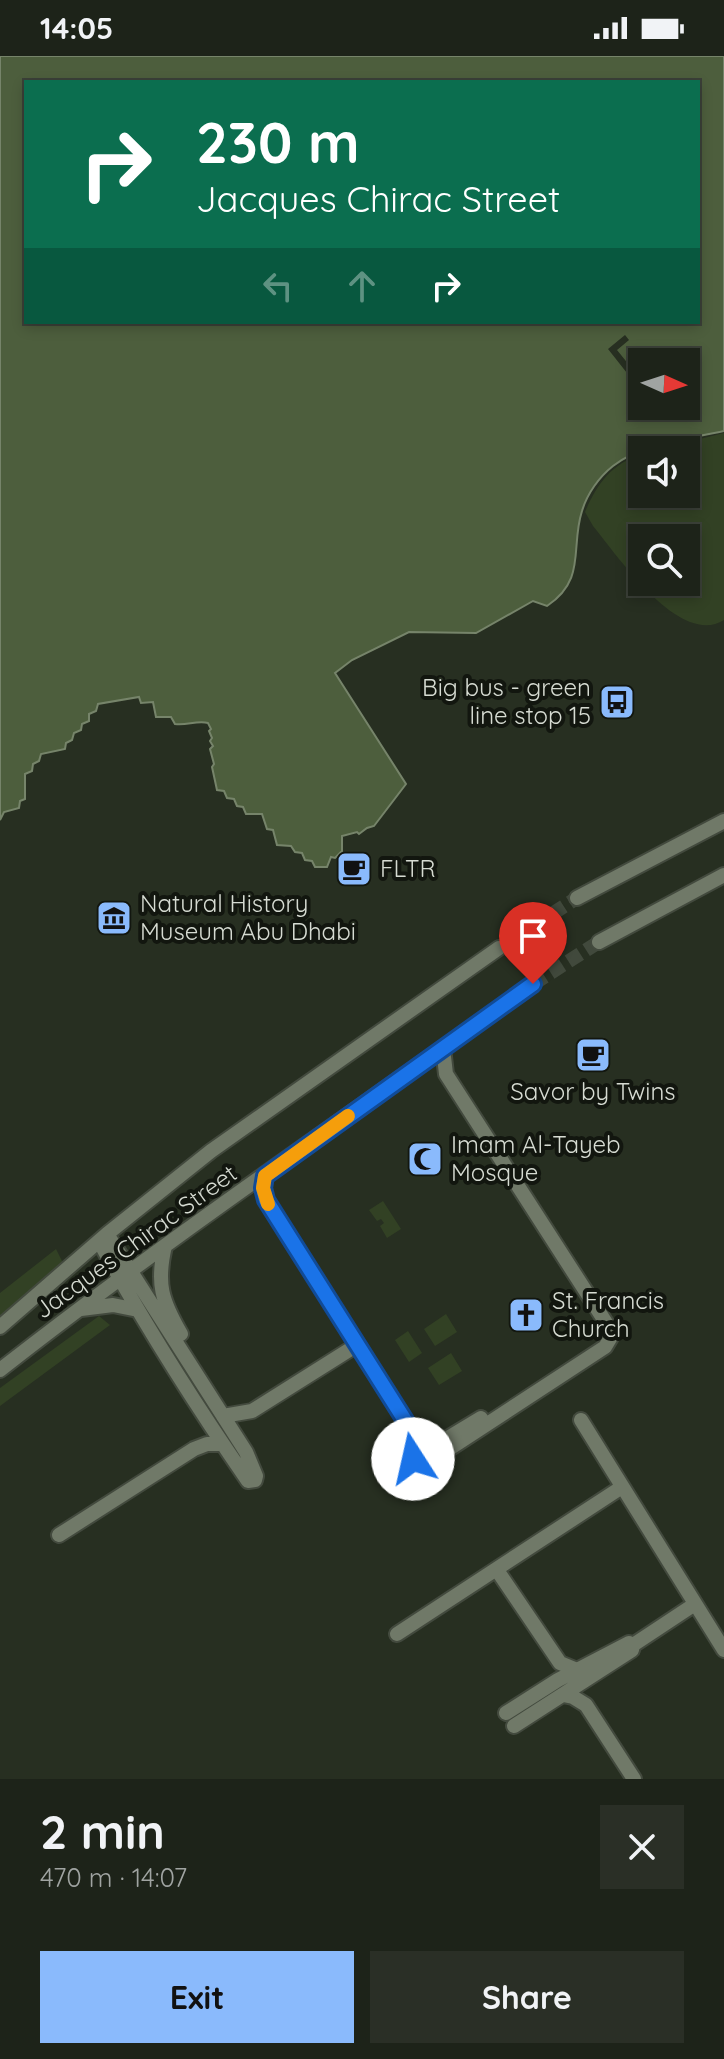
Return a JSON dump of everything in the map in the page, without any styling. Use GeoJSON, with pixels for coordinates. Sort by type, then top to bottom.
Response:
{"type":"FeatureCollection","features":[{"type":"Feature","properties":{"kind":"street"},"geometry":{"type":"LineString","coordinates":[[577,898],[724,821]]}},
{"type":"Feature","properties":{"kind":"street"},"geometry":{"type":"LineString","coordinates":[[599,942],[724,875]]}},
{"type":"Feature","properties":{"kind":"street","name":"Jacques Chirac Street"},"geometry":{"type":"LineString","coordinates":[[0,1327],[103,1237],[211,1151],[499,948]]}},
{"type":"Feature","properties":{"kind":"street","name":"Jacques Chirac Street"},"geometry":{"type":"LineString","coordinates":[[0,1370],[165,1246],[533,984]]}},
{"type":"Feature","properties":{"kind":"street"},"geometry":{"type":"LineString","coordinates":[[414,1472],[605,1347],[611,1333],[446,1074],[443,1048]]}},
{"type":"Feature","properties":{"kind":"street"},"geometry":{"type":"LineString","coordinates":[[421,1064],[446,1074]]}},
{"type":"Feature","properties":{"kind":"street"},"geometry":{"type":"LineString","coordinates":[[265,1176],[263,1188],[266,1200],[413,1433],[424,1441],[438,1442]]}},
{"type":"Feature","properties":{"kind":"street"},"geometry":{"type":"LineString","coordinates":[[244,1191],[266,1200]]}},
{"type":"Feature","properties":{"kind":"street"},"geometry":{"type":"LineString","coordinates":[[103,1237],[125,1276],[201,1381],[246,1452],[256,1476],[253,1482],[246,1480],[138,1310],[125,1276]]}},
{"type":"Feature","properties":{"kind":"street"},"geometry":{"type":"LineString","coordinates":[[165,1246],[162,1296],[197,1359],[201,1381]]}},
{"type":"Feature","properties":{"kind":"street"},"geometry":{"type":"LineString","coordinates":[[77,1310],[113,1305],[138,1310]]}},
{"type":"Feature","properties":{"kind":"street"},"geometry":{"type":"LineString","coordinates":[[223,1416],[252,1411],[357,1345]]}},
{"type":"Feature","properties":{"kind":"street"},"geometry":{"type":"LineString","coordinates":[[413,1433],[413,1459],[438,1442],[516,1403]]}},
{"type":"Feature","properties":{"kind":"street"},"geometry":{"type":"LineString","coordinates":[[235,1435],[252,1411]]}},
{"type":"Feature","properties":{"kind":"street"},"geometry":{"type":"LineString","coordinates":[[194,1449],[202,1437],[206,1419]]}},
{"type":"Feature","properties":{"kind":"street"},"geometry":{"type":"LineString","coordinates":[[581,1420],[724,1650]]}},
{"type":"Feature","properties":{"kind":"street"},"geometry":{"type":"LineString","coordinates":[[59,1535],[194,1449],[207,1444],[222,1444]]}},
{"type":"Feature","properties":{"kind":"street"},"geometry":{"type":"LineString","coordinates":[[397,1634],[622,1487]]}},
{"type":"Feature","properties":{"kind":"street"},"geometry":{"type":"LineString","coordinates":[[497,1570],[560,1663],[581,1675]]}},
{"type":"Feature","properties":{"kind":"street"},"geometry":{"type":"LineString","coordinates":[[581,1675],[563,1695],[510,1719],[558,1680],[581,1675],[632,1650],[633,1645],[695,1604]]}},
{"type":"Feature","properties":{"kind":"street"},"geometry":{"type":"LineString","coordinates":[[558,1680],[560,1663]]}},
{"type":"Feature","properties":{"kind":"street"},"geometry":{"type":"LineString","coordinates":[[581,1675],[586,1705],[634,1779]]}},
{"type":"Feature","properties":{"kind":"street"},"geometry":{"type":"LineString","coordinates":[[563,1695],[586,1705]]}},
{"type":"Feature","properties":{"kind":"shaded area"},"geometry":{"type":"Polygon","coordinates":[[[0,56],[724,56],[724,431],[700,436],[628,436],[628,457],[608,470],[594,486],[584,505],[568,585],[547,606],[533,601],[476,633],[409,632],[352,660],[335,673],[406,784],[374,826],[359,834],[342,836],[342,851],[335,858],[331,857],[327,867],[315,867],[312,861],[305,860],[302,853],[295,852],[291,846],[277,845],[273,830],[267,829],[262,814],[246,814],[234,799],[217,790],[208,723],[175,724],[171,717],[156,717],[153,702],[141,703],[139,697],[98,704],[96,711],[89,714],[89,721],[74,733],[65,749],[41,754],[32,771],[25,774],[25,799],[20,801],[19,808],[4,812],[0,820],[0,56]]]}},
{"type":"Feature","properties":{"kind":"shaded area"},"geometry":{"type":"Polygon","coordinates":[[[724,433],[724,620],[707,625],[688,621],[653,596],[700,596],[700,524],[628,524],[628,570],[593,526],[585,512],[606,476],[628,460],[628,508],[700,508],[700,439],[724,433]]]}},
{"type":"Feature","properties":{"kind":"shaded area"},"geometry":{"type":"Polygon","coordinates":[[[383,1201],[401,1229],[387,1238],[380,1226],[384,1223],[381,1219],[377,1221],[369,1210],[383,1201]]]}},
{"type":"Feature","properties":{"kind":"shaded area"},"geometry":{"type":"Polygon","coordinates":[[[56,1249],[64,1265],[0,1318],[0,1293],[56,1249]]]}},
{"type":"Feature","properties":{"kind":"shaded area"},"geometry":{"type":"Polygon","coordinates":[[[446,1314],[457,1332],[435,1346],[424,1329],[446,1314]]]}},
{"type":"Feature","properties":{"kind":"shaded area"},"geometry":{"type":"Polygon","coordinates":[[[99,1316],[110,1325],[0,1406],[0,1388],[99,1316]]]}},
{"type":"Feature","properties":{"kind":"shaded area"},"geometry":{"type":"Polygon","coordinates":[[[408,1331],[422,1353],[409,1362],[395,1340],[408,1331]]]}},
{"type":"Feature","properties":{"kind":"shaded area"},"geometry":{"type":"Polygon","coordinates":[[[451,1353],[462,1371],[439,1385],[428,1368],[451,1353]]]}},
{"type":"Feature","properties":{"kind":"pier"},"geometry":{"type":"Polygon","coordinates":[[[625,335],[629,340],[617,350],[628,364],[628,374],[608,349],[625,335]]]}},
{"type":"Feature","properties":{"kind":"tunnel"},"geometry":{"type":"LineString","coordinates":[[499,948],[577,898]]}},
{"type":"Feature","properties":{"kind":"tunnel"},"geometry":{"type":"LineString","coordinates":[[533,984],[599,942]]}},
{"type":"Feature","properties":{"kind":"slow traffic"},"geometry":{"type":"LineString","coordinates":[[268,1204],[263,1188],[265,1176],[348,1116]]}},
{"type":"Feature","properties":{"kind":"place","name":"Big bus - green line stop 15"},"geometry":{"type":"Point","coordinates":[617,702]}},
{"type":"Feature","properties":{"kind":"place","name":"FLTR"},"geometry":{"type":"Point","coordinates":[354,869]}},
{"type":"Feature","properties":{"kind":"place","name":"Natural History Museum Abu Dhabi"},"geometry":{"type":"Point","coordinates":[114,918]}},
{"type":"Feature","properties":{"kind":"place","name":"Savor by Twins"},"geometry":{"type":"Point","coordinates":[593,1055]}},
{"type":"Feature","properties":{"kind":"place","name":"Imam Al-Tayeb Mosque"},"geometry":{"type":"Point","coordinates":[425,1159]}},
{"type":"Feature","properties":{"kind":"place","name":"St. Francis Church"},"geometry":{"type":"Point","coordinates":[526,1315]}},
{"type":"Feature","properties":{"kind":"route"},"geometry":{"type":"LineString","coordinates":[[413,1459],[413,1433],[266,1200],[263,1182],[265,1176],[533,984]]}}]}
